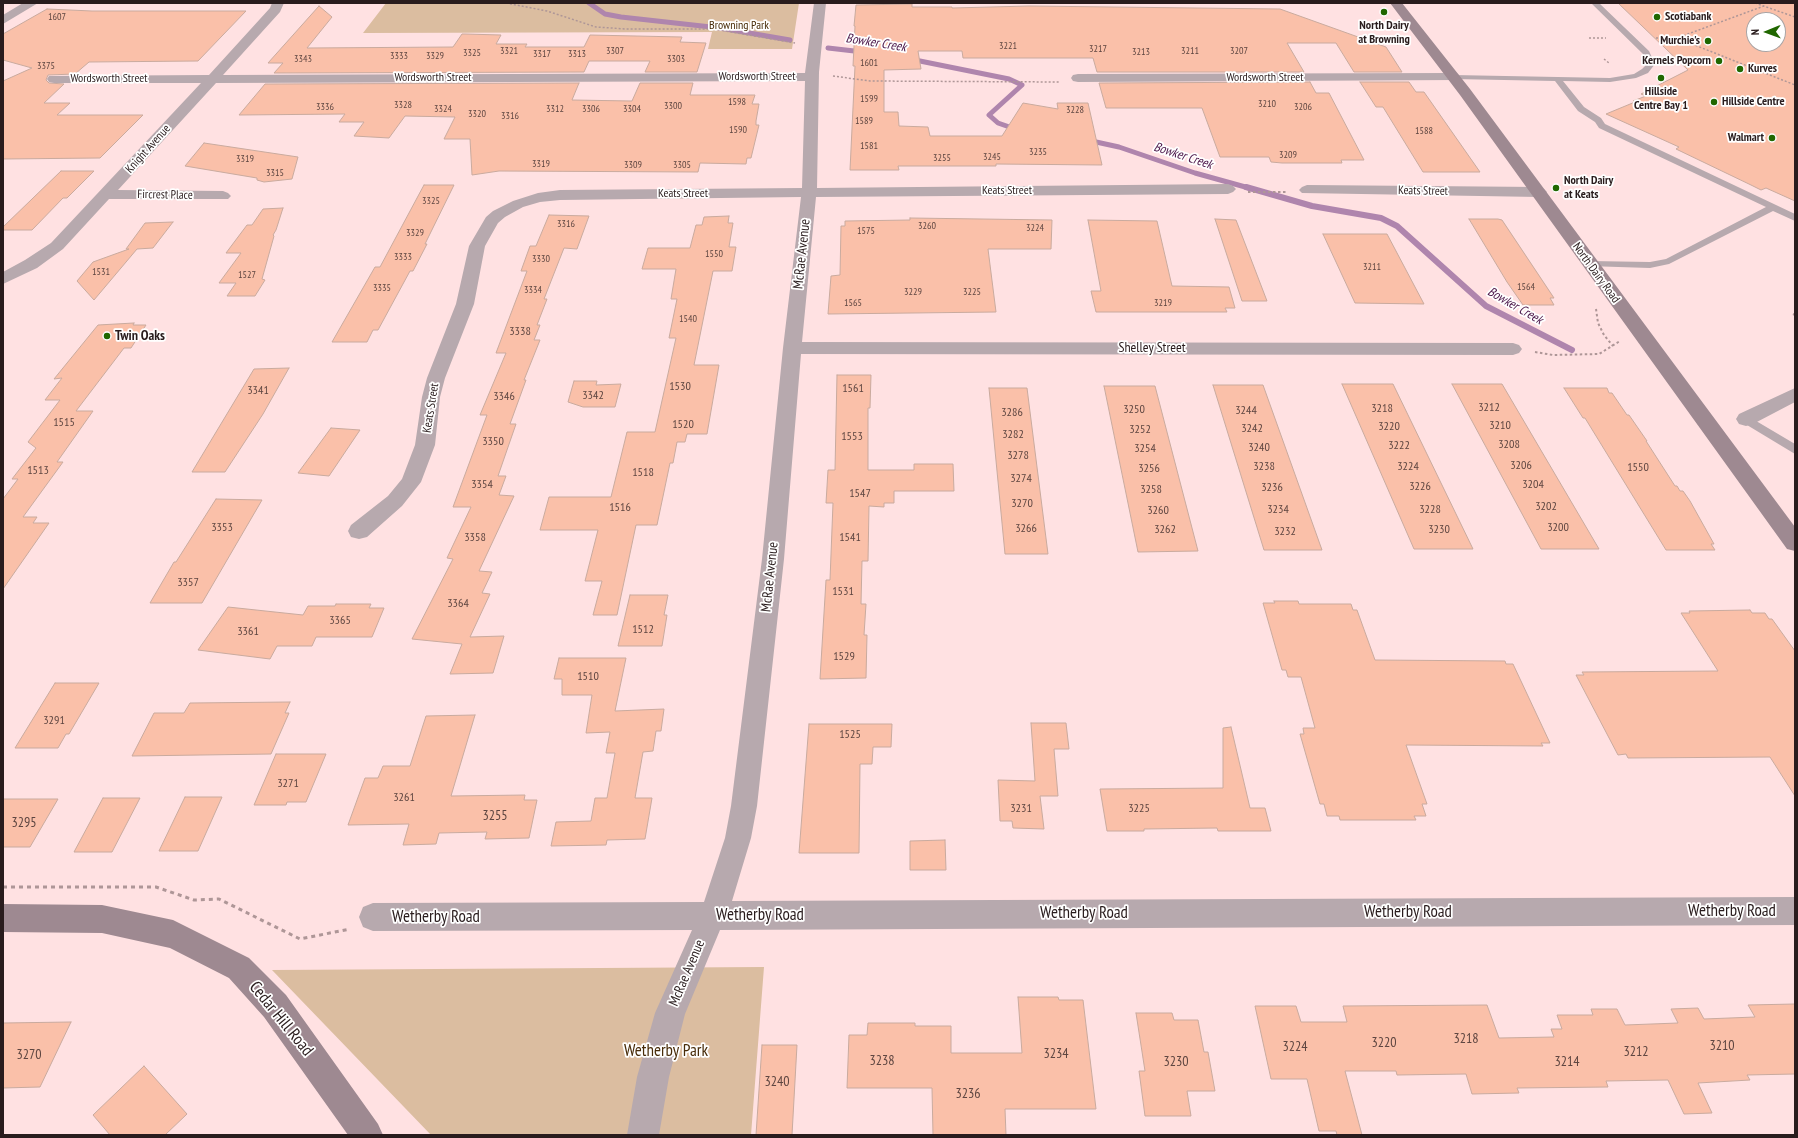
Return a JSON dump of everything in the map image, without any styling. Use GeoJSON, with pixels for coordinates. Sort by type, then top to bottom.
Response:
{"type":"FeatureCollection","features":[{"type":"Feature","properties":{"kind":"street"},"geometry":{"type":"LineString","coordinates":[[3,20],[32,3]]}},
{"type":"Feature","properties":{"kind":"street","name":"Knight Avenue"},"geometry":{"type":"LineString","coordinates":[[3,279],[31,264],[57,246],[108,194],[276,9],[278,3]]}},
{"type":"Feature","properties":{"kind":"street","name":"McRae Avenue"},"geometry":{"type":"LineString","coordinates":[[643,1135],[652,1077],[670,1013],[712,916],[729,870],[738,838],[744,806],[773,559],[792,348],[820,76],[815,47],[820,3]]}},
{"type":"Feature","properties":{"kind":"street","name":"North Dairy Road"},"geometry":{"type":"LineString","coordinates":[[1396,3],[1539,192],[1645,340],[1795,543]]}},
{"type":"Feature","properties":{"kind":"street","name":"Wordsworth Street"},"geometry":{"type":"LineString","coordinates":[[54,79],[820,76]]}},
{"type":"Feature","properties":{"kind":"street","name":"Wordsworth Street"},"geometry":{"type":"LineString","coordinates":[[1078,78],[1453,78]]}},
{"type":"Feature","properties":{"kind":"street","name":"Keats Street"},"geometry":{"type":"LineString","coordinates":[[359,531],[395,501],[411,482],[420,463],[425,445],[431,397],[436,378],[465,304],[477,246],[487,227],[499,214],[528,200],[560,195],[1228,189]]}},
{"type":"Feature","properties":{"kind":"street","name":"Keats Street"},"geometry":{"type":"LineString","coordinates":[[1307,190],[1539,192]]}},
{"type":"Feature","properties":{"kind":"street","name":"Fircrest Place"},"geometry":{"type":"LineString","coordinates":[[108,194],[223,196]]}},
{"type":"Feature","properties":{"kind":"street","name":"Shelley Street"},"geometry":{"type":"LineString","coordinates":[[792,348],[1513,349]]}},
{"type":"Feature","properties":{"kind":"street"},"geometry":{"type":"LineString","coordinates":[[1746,419],[1795,394]]}},
{"type":"Feature","properties":{"kind":"street","name":"Wetherby Road"},"geometry":{"type":"LineString","coordinates":[[374,917],[1795,911]]}},
{"type":"Feature","properties":{"kind":"street","name":"Cedar Hill Road"},"geometry":{"type":"LineString","coordinates":[[3,918],[102,919],[173,934],[239,968],[275,1006],[367,1135]]}},
{"type":"Feature","properties":{"kind":"lane"},"geometry":{"type":"LineString","coordinates":[[1453,78],[1624,79],[1636,76],[1651,64],[1646,53],[1595,3]]}},
{"type":"Feature","properties":{"kind":"lane"},"geometry":{"type":"LineString","coordinates":[[1557,79],[1581,109],[1598,120],[1602,126],[1795,218]]}},
{"type":"Feature","properties":{"kind":"lane"},"geometry":{"type":"LineString","coordinates":[[1590,264],[1650,265],[1669,261],[1773,207]]}},
{"type":"Feature","properties":{"kind":"lane"},"geometry":{"type":"LineString","coordinates":[[1746,419],[1795,450]]}},
{"type":"Feature","properties":{"kind":"path"},"geometry":{"type":"LineString","coordinates":[[506,3],[547,11],[596,26],[626,29],[730,31],[815,47]]}},
{"type":"Feature","properties":{"kind":"path"},"geometry":{"type":"LineString","coordinates":[[1755,3],[1795,17]]}},
{"type":"Feature","properties":{"kind":"path"},"geometry":{"type":"LineString","coordinates":[[1656,38],[1677,38],[1764,6]]}},
{"type":"Feature","properties":{"kind":"path"},"geometry":{"type":"LineString","coordinates":[[1677,38],[1795,85]]}},
{"type":"Feature","properties":{"kind":"path"},"geometry":{"type":"LineString","coordinates":[[820,76],[857,80],[1043,82]]}},
{"type":"Feature","properties":{"kind":"path"},"geometry":{"type":"LineString","coordinates":[[1247,192],[1291,192]]}},
{"type":"Feature","properties":{"kind":"path"},"geometry":{"type":"LineString","coordinates":[[1594,302],[1598,322],[1604,335],[1613,346]]}},
{"type":"Feature","properties":{"kind":"path"},"geometry":{"type":"LineString","coordinates":[[1513,349],[1553,355],[1599,354],[1623,340],[1645,340]]}},
{"type":"Feature","properties":{"kind":"path"},"geometry":{"type":"LineString","coordinates":[[3,887],[156,887],[194,900],[219,899],[300,939],[346,930],[374,917]]}},
{"type":"Feature","properties":{"kind":"green space","name":"Browning Park"},"geometry":{"type":"Polygon","coordinates":[[[386,3],[799,3],[792,49],[708,49],[712,32],[363,33],[386,3]]]}},
{"type":"Feature","properties":{"kind":"green space","name":"Wetherby Park"},"geometry":{"type":"Polygon","coordinates":[[[764,967],[751,1135],[431,1135],[272,970],[764,967]]]}},
{"type":"Feature","properties":{"kind":"building","name":"Hillside Centre"},"geometry":{"type":"Polygon","coordinates":[[[1618,3],[1795,3],[1795,201],[1766,188],[1761,190],[1676,149],[1679,147],[1606,114],[1646,96],[1641,94],[1688,70],[1618,3]]]}},
{"type":"Feature","properties":{"kind":"building"},"geometry":{"type":"Polygon","coordinates":[[[912,4],[912,7],[952,8],[1029,6],[1280,9],[1386,47],[1402,72],[1354,72],[1336,43],[1287,43],[1304,72],[1097,72],[1093,58],[963,58],[962,51],[918,51],[921,69],[884,70],[884,112],[898,112],[899,126],[928,127],[930,136],[1002,136],[1023,103],[1058,109],[1057,103],[1088,103],[1102,165],[996,164],[996,166],[898,166],[899,170],[850,170],[855,66],[853,66],[854,26],[856,5],[912,4]]]}},
{"type":"Feature","properties":{"kind":"building"},"geometry":{"type":"Polygon","coordinates":[[[319,6],[332,17],[307,48],[453,47],[462,34],[501,35],[496,44],[527,44],[525,47],[584,47],[590,35],[682,37],[680,42],[706,43],[697,72],[645,72],[650,61],[589,61],[584,72],[274,73],[283,63],[268,63],[319,6]]]}},
{"type":"Feature","properties":{"kind":"building"},"geometry":{"type":"Polygon","coordinates":[[[47,9],[92,11],[246,11],[198,61],[89,62],[75,74],[48,75],[46,80],[49,83],[64,84],[44,103],[70,103],[57,115],[143,115],[100,158],[3,159],[3,81],[32,68],[3,60],[3,34],[47,9]]]}},
{"type":"Feature","properties":{"kind":"building"},"geometry":{"type":"Polygon","coordinates":[[[1310,82],[1316,93],[1329,93],[1364,160],[1341,160],[1342,163],[1282,163],[1271,162],[1269,157],[1220,157],[1202,108],[1106,108],[1099,83],[1310,82]]]}},
{"type":"Feature","properties":{"kind":"building"},"geometry":{"type":"Polygon","coordinates":[[[1360,82],[1409,82],[1416,92],[1424,92],[1480,172],[1423,172],[1383,107],[1376,107],[1360,82]]]}},
{"type":"Feature","properties":{"kind":"building"},"geometry":{"type":"Polygon","coordinates":[[[579,83],[572,100],[632,101],[640,83],[693,83],[690,95],[755,95],[752,104],[759,104],[756,125],[759,125],[751,158],[747,158],[746,164],[700,163],[698,172],[499,171],[472,175],[470,139],[444,139],[455,117],[405,116],[389,138],[354,136],[364,122],[339,122],[345,114],[239,115],[265,84],[579,83]]]}},
{"type":"Feature","properties":{"kind":"building"},"geometry":{"type":"Polygon","coordinates":[[[204,143],[298,157],[292,179],[264,182],[257,180],[257,178],[185,166],[204,143]]]}},
{"type":"Feature","properties":{"kind":"building"},"geometry":{"type":"Polygon","coordinates":[[[61,171],[94,171],[67,198],[63,198],[32,230],[3,230],[3,227],[61,171]]]}},
{"type":"Feature","properties":{"kind":"building"},"geometry":{"type":"Polygon","coordinates":[[[424,185],[454,185],[413,271],[410,271],[378,330],[373,330],[367,342],[332,342],[375,267],[380,267],[424,185]]]}},
{"type":"Feature","properties":{"kind":"building"},"geometry":{"type":"Polygon","coordinates":[[[283,208],[273,235],[274,236],[262,279],[265,280],[255,296],[227,296],[236,283],[219,283],[241,253],[226,253],[247,225],[252,225],[263,209],[283,208]]]}},
{"type":"Feature","properties":{"kind":"building"},"geometry":{"type":"Polygon","coordinates":[[[549,215],[589,216],[577,249],[564,248],[544,299],[547,299],[537,325],[540,325],[534,340],[540,340],[524,380],[526,380],[510,424],[516,424],[498,476],[506,476],[499,495],[514,496],[479,571],[492,572],[482,593],[490,594],[470,637],[504,636],[493,673],[450,674],[462,644],[412,639],[453,559],[447,558],[471,507],[453,507],[487,415],[480,415],[506,353],[496,353],[527,271],[521,271],[530,246],[536,246],[549,215]]]}},
{"type":"Feature","properties":{"kind":"building"},"geometry":{"type":"Polygon","coordinates":[[[729,216],[728,223],[733,223],[729,247],[736,247],[732,271],[713,271],[694,365],[719,365],[707,434],[687,434],[685,442],[677,442],[673,463],[670,463],[657,525],[636,525],[617,615],[593,615],[602,581],[585,581],[598,530],[540,530],[549,497],[611,497],[627,432],[655,432],[676,338],[669,338],[677,299],[671,299],[676,269],[642,269],[648,248],[690,248],[696,225],[702,225],[704,217],[729,216]]]}},
{"type":"Feature","properties":{"kind":"building"},"geometry":{"type":"Polygon","coordinates":[[[910,218],[1052,220],[1051,249],[988,249],[996,312],[828,314],[831,276],[840,275],[841,226],[845,226],[845,221],[910,220],[910,218]]]}},
{"type":"Feature","properties":{"kind":"building"},"geometry":{"type":"Polygon","coordinates":[[[1215,219],[1236,220],[1267,301],[1242,301],[1215,219]]]}},
{"type":"Feature","properties":{"kind":"building"},"geometry":{"type":"Polygon","coordinates":[[[1469,219],[1502,220],[1554,298],[1550,298],[1554,305],[1523,305],[1507,282],[1469,219]]]}},
{"type":"Feature","properties":{"kind":"building"},"geometry":{"type":"Polygon","coordinates":[[[1088,220],[1157,221],[1172,286],[1229,287],[1235,308],[1225,308],[1227,312],[1096,312],[1091,291],[1101,291],[1088,220]]]}},
{"type":"Feature","properties":{"kind":"building"},"geometry":{"type":"Polygon","coordinates":[[[173,222],[153,248],[137,249],[94,300],[77,281],[93,262],[129,249],[126,249],[145,223],[173,222]]]}},
{"type":"Feature","properties":{"kind":"building"},"geometry":{"type":"Polygon","coordinates":[[[1323,234],[1387,234],[1424,304],[1355,303],[1323,234]]]}},
{"type":"Feature","properties":{"kind":"building"},"geometry":{"type":"Polygon","coordinates":[[[134,323],[133,325],[146,325],[131,348],[124,348],[76,411],[93,411],[57,462],[63,462],[23,517],[37,517],[33,523],[49,523],[3,589],[3,499],[18,479],[12,479],[36,448],[28,442],[60,400],[45,400],[62,378],[54,379],[98,325],[134,323]]]}},
{"type":"Feature","properties":{"kind":"building"},"geometry":{"type":"Polygon","coordinates":[[[289,368],[263,414],[225,472],[192,472],[254,369],[289,368]]]}},
{"type":"Feature","properties":{"kind":"building"},"geometry":{"type":"Polygon","coordinates":[[[837,375],[871,375],[870,408],[868,408],[868,470],[914,470],[914,464],[953,464],[954,491],[894,491],[894,503],[884,503],[884,507],[869,506],[868,561],[862,561],[861,604],[866,604],[864,635],[867,635],[866,678],[820,679],[826,580],[830,580],[833,503],[826,503],[828,470],[835,470],[837,375]]]}},
{"type":"Feature","properties":{"kind":"building"},"geometry":{"type":"Polygon","coordinates":[[[574,381],[597,381],[596,385],[621,384],[615,407],[583,407],[568,402],[574,381]]]}},
{"type":"Feature","properties":{"kind":"building"},"geometry":{"type":"Polygon","coordinates":[[[1342,384],[1393,384],[1473,549],[1414,549],[1342,384]]]}},
{"type":"Feature","properties":{"kind":"building"},"geometry":{"type":"Polygon","coordinates":[[[1452,384],[1502,384],[1599,549],[1541,549],[1452,384]]]}},
{"type":"Feature","properties":{"kind":"building"},"geometry":{"type":"Polygon","coordinates":[[[1213,385],[1263,385],[1322,550],[1264,550],[1213,385]]]}},
{"type":"Feature","properties":{"kind":"building"},"geometry":{"type":"Polygon","coordinates":[[[1104,386],[1155,386],[1198,551],[1138,552],[1104,386]]]}},
{"type":"Feature","properties":{"kind":"building"},"geometry":{"type":"Polygon","coordinates":[[[989,388],[1027,388],[1048,554],[1005,554],[989,388]]]}},
{"type":"Feature","properties":{"kind":"building"},"geometry":{"type":"Polygon","coordinates":[[[1564,388],[1607,388],[1609,393],[1612,393],[1647,441],[1675,486],[1677,486],[1680,491],[1683,491],[1690,501],[1714,544],[1711,544],[1715,550],[1666,550],[1585,418],[1583,418],[1564,388]]]}},
{"type":"Feature","properties":{"kind":"building"},"geometry":{"type":"Polygon","coordinates":[[[331,428],[360,430],[329,476],[298,473],[331,428]]]}},
{"type":"Feature","properties":{"kind":"building"},"geometry":{"type":"Polygon","coordinates":[[[216,499],[262,500],[202,603],[150,603],[174,562],[176,562],[216,499]]]}},
{"type":"Feature","properties":{"kind":"building"},"geometry":{"type":"Polygon","coordinates":[[[630,595],[668,595],[664,615],[667,615],[662,646],[618,646],[630,595]]]}},
{"type":"Feature","properties":{"kind":"building"},"geometry":{"type":"Polygon","coordinates":[[[1274,601],[1298,601],[1299,604],[1351,604],[1353,610],[1357,610],[1375,660],[1505,661],[1506,664],[1513,664],[1550,743],[1541,743],[1543,746],[1406,745],[1427,804],[1422,804],[1426,816],[1414,816],[1416,820],[1340,820],[1339,816],[1327,816],[1324,804],[1320,804],[1300,734],[1304,734],[1303,728],[1315,728],[1301,677],[1288,677],[1286,670],[1282,670],[1263,603],[1275,603],[1274,601]]]}},
{"type":"Feature","properties":{"kind":"building"},"geometry":{"type":"Polygon","coordinates":[[[336,604],[371,604],[369,608],[384,608],[372,637],[316,637],[312,646],[277,646],[270,659],[198,650],[228,607],[303,615],[308,606],[335,606],[336,604]]]}},
{"type":"Feature","properties":{"kind":"building"},"geometry":{"type":"Polygon","coordinates":[[[1750,610],[1752,613],[1765,613],[1769,619],[1772,619],[1795,651],[1795,796],[1770,757],[1628,758],[1626,754],[1618,755],[1576,675],[1584,675],[1582,672],[1718,671],[1681,613],[1690,613],[1689,611],[1750,610]]]}},
{"type":"Feature","properties":{"kind":"building"},"geometry":{"type":"Polygon","coordinates":[[[559,658],[626,658],[615,711],[664,709],[661,731],[656,731],[653,751],[643,752],[635,798],[652,798],[645,839],[607,840],[606,845],[551,846],[556,822],[591,821],[595,798],[607,798],[615,753],[606,753],[610,732],[586,733],[592,695],[562,695],[562,679],[554,679],[559,658]]]}},
{"type":"Feature","properties":{"kind":"building"},"geometry":{"type":"Polygon","coordinates":[[[55,683],[99,683],[69,734],[66,734],[58,748],[15,748],[55,683]]]}},
{"type":"Feature","properties":{"kind":"building"},"geometry":{"type":"Polygon","coordinates":[[[290,702],[285,713],[289,713],[271,754],[132,756],[154,713],[184,713],[190,703],[290,702]]]}},
{"type":"Feature","properties":{"kind":"building"},"geometry":{"type":"Polygon","coordinates":[[[475,715],[451,796],[525,795],[524,800],[537,800],[529,838],[485,839],[487,832],[439,833],[436,844],[403,845],[409,824],[348,825],[365,778],[378,778],[383,766],[410,766],[426,716],[475,715]]]}},
{"type":"Feature","properties":{"kind":"building"},"geometry":{"type":"Polygon","coordinates":[[[1031,723],[1066,723],[1069,749],[1054,749],[1058,796],[1040,796],[1044,829],[1013,828],[1012,821],[1000,821],[998,780],[1035,781],[1031,723]]]}},
{"type":"Feature","properties":{"kind":"building"},"geometry":{"type":"Polygon","coordinates":[[[809,724],[892,724],[891,747],[873,747],[872,764],[860,764],[859,853],[799,853],[809,724]]]}},
{"type":"Feature","properties":{"kind":"building"},"geometry":{"type":"Polygon","coordinates":[[[1231,727],[1250,808],[1265,808],[1271,831],[1218,831],[1217,828],[1107,831],[1100,789],[1223,788],[1223,728],[1231,727]]]}},
{"type":"Feature","properties":{"kind":"building"},"geometry":{"type":"Polygon","coordinates":[[[276,754],[326,754],[306,802],[287,802],[286,805],[254,805],[276,754]]]}},
{"type":"Feature","properties":{"kind":"building"},"geometry":{"type":"Polygon","coordinates":[[[185,797],[222,797],[198,851],[159,851],[185,797]]]}},
{"type":"Feature","properties":{"kind":"building"},"geometry":{"type":"Polygon","coordinates":[[[103,798],[140,798],[112,852],[74,852],[103,798]]]}},
{"type":"Feature","properties":{"kind":"building"},"geometry":{"type":"Polygon","coordinates":[[[3,799],[58,799],[30,847],[3,847],[3,799]]]}},
{"type":"Feature","properties":{"kind":"building"},"geometry":{"type":"Polygon","coordinates":[[[945,840],[946,870],[910,870],[910,841],[945,840]]]}},
{"type":"Feature","properties":{"kind":"building"},"geometry":{"type":"Polygon","coordinates":[[[1018,997],[1058,997],[1059,1000],[1083,1000],[1096,1109],[1005,1109],[1006,1135],[933,1135],[932,1088],[847,1088],[849,1035],[867,1035],[868,1023],[915,1023],[915,1026],[951,1026],[951,1053],[1022,1053],[1018,997]]]}},
{"type":"Feature","properties":{"kind":"building"},"geometry":{"type":"Polygon","coordinates":[[[1795,1004],[1795,1074],[1747,1075],[1750,1080],[1698,1083],[1712,1113],[1684,1114],[1668,1080],[1606,1081],[1608,1087],[1517,1088],[1519,1093],[1472,1094],[1466,1074],[1397,1075],[1396,1071],[1345,1071],[1362,1135],[1337,1135],[1336,1131],[1319,1131],[1307,1079],[1271,1079],[1255,1006],[1296,1006],[1301,1022],[1347,1022],[1343,1006],[1487,1005],[1499,1038],[1554,1037],[1551,1029],[1562,1029],[1557,1015],[1593,1015],[1591,1009],[1617,1009],[1625,1025],[1678,1023],[1671,1009],[1698,1008],[1704,1019],[1755,1017],[1748,1005],[1795,1004]]]}},
{"type":"Feature","properties":{"kind":"building"},"geometry":{"type":"Polygon","coordinates":[[[1136,1013],[1172,1013],[1174,1020],[1198,1020],[1204,1052],[1208,1052],[1215,1091],[1187,1091],[1191,1116],[1145,1116],[1139,1071],[1145,1071],[1136,1013]]]}},
{"type":"Feature","properties":{"kind":"building"},"geometry":{"type":"Polygon","coordinates":[[[71,1022],[40,1087],[3,1088],[3,1023],[71,1022]]]}},
{"type":"Feature","properties":{"kind":"building"},"geometry":{"type":"Polygon","coordinates":[[[762,1045],[797,1045],[792,1135],[756,1135],[762,1045]]]}},
{"type":"Feature","properties":{"kind":"building"},"geometry":{"type":"Polygon","coordinates":[[[144,1066],[187,1114],[165,1135],[110,1135],[93,1115],[144,1066]]]}},
{"type":"Feature","properties":{"kind":"waterway","name":"Bowker Creek"},"geometry":{"type":"LineString","coordinates":[[589,3],[605,14],[621,17],[720,28],[790,40]]}},
{"type":"Feature","properties":{"kind":"waterway","name":"Bowker Creek"},"geometry":{"type":"LineString","coordinates":[[828,48],[863,52]]}},
{"type":"Feature","properties":{"kind":"waterway","name":"Bowker Creek"},"geometry":{"type":"LineString","coordinates":[[910,59],[1009,79],[1022,85],[989,115],[998,123],[1018,130]]}},
{"type":"Feature","properties":{"kind":"waterway","name":"Bowker Creek"},"geometry":{"type":"LineString","coordinates":[[1087,140],[1119,147],[1195,173],[1249,188]]}},
{"type":"Feature","properties":{"kind":"waterway","name":"Bowker Creek"},"geometry":{"type":"LineString","coordinates":[[1246,187],[1312,206],[1381,218],[1397,226],[1486,306],[1572,350]]}},
{"type":"Feature","properties":{"kind":"place","name":"North Dairy at Browning"},"geometry":{"type":"Point","coordinates":[1384,12]}},
{"type":"Feature","properties":{"kind":"place","name":"Scotiabank"},"geometry":{"type":"Point","coordinates":[1657,17]}},
{"type":"Feature","properties":{"kind":"place","name":"Murchie's"},"geometry":{"type":"Point","coordinates":[1708,41]}},
{"type":"Feature","properties":{"kind":"place","name":"Kernels Popcorn"},"geometry":{"type":"Point","coordinates":[1719,61]}},
{"type":"Feature","properties":{"kind":"place","name":"Kurves"},"geometry":{"type":"Point","coordinates":[1740,69]}},
{"type":"Feature","properties":{"kind":"place","name":"Hillside Centre Bay 1"},"geometry":{"type":"Point","coordinates":[1661,78]}},
{"type":"Feature","properties":{"kind":"place","name":"Hillside Centre"},"geometry":{"type":"Point","coordinates":[1714,102]}},
{"type":"Feature","properties":{"kind":"place","name":"Walmart"},"geometry":{"type":"Point","coordinates":[1772,138]}},
{"type":"Feature","properties":{"kind":"place","name":"North Dairy at Keats"},"geometry":{"type":"Point","coordinates":[1556,188]}},
{"type":"Feature","properties":{"kind":"place","name":"Twin Oaks"},"geometry":{"type":"Point","coordinates":[107,336]}}]}
